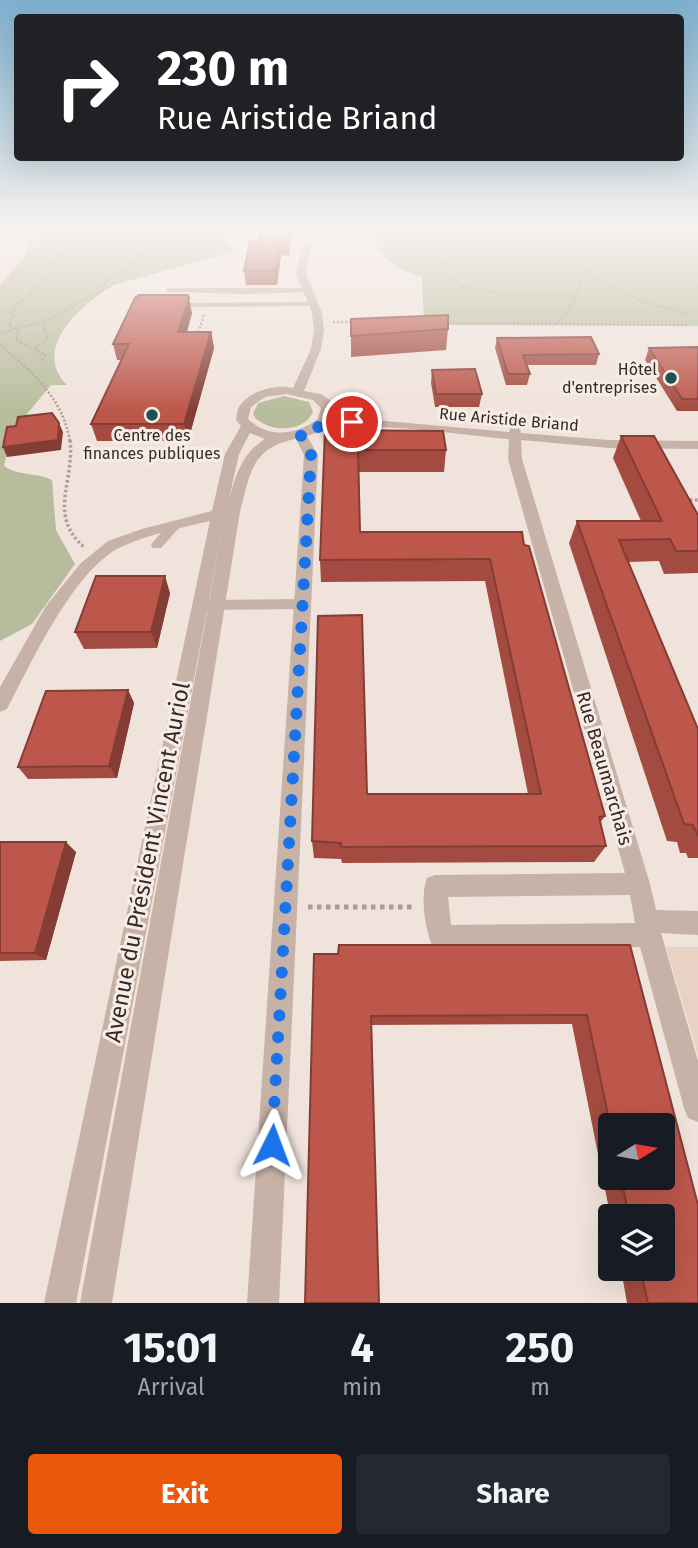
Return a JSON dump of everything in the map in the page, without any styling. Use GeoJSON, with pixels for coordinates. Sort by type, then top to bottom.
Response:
{"type":"FeatureCollection","features":[{"type":"Feature","properties":{"kind":"street"},"geometry":{"type":"LineString","coordinates":[[298,391],[316,349],[318,322],[309,290]]}},
{"type":"Feature","properties":{"kind":"street","name":"Avenue du Président Vincent Auriol"},"geometry":{"type":"LineString","coordinates":[[96,1303],[225,512],[232,454],[247,426],[242,420],[242,412],[252,399],[273,391],[298,391]]}},
{"type":"Feature","properties":{"kind":"street","name":"Rue Aristide Briand"},"geometry":{"type":"LineString","coordinates":[[298,391],[337,410],[350,413],[609,444],[698,445]]}},
{"type":"Feature","properties":{"kind":"street"},"geometry":{"type":"LineString","coordinates":[[247,426],[266,435],[299,433],[327,414],[323,402]]}},
{"type":"Feature","properties":{"kind":"street","name":"Rue Aristide Briand"},"geometry":{"type":"LineString","coordinates":[[299,433],[352,422],[515,433],[698,436]]}},
{"type":"Feature","properties":{"kind":"street"},"geometry":{"type":"LineString","coordinates":[[263,1303],[311,455],[299,433]]}},
{"type":"Feature","properties":{"kind":"street","name":"Avenue du Président Vincent Auriol"},"geometry":{"type":"LineString","coordinates":[[225,512],[251,454],[268,441],[299,433]]}},
{"type":"Feature","properties":{"kind":"street","name":"Rue Beaumarchais"},"geometry":{"type":"LineString","coordinates":[[515,433],[515,458],[639,884],[648,928],[698,1108]]}},
{"type":"Feature","properties":{"kind":"street"},"geometry":{"type":"LineString","coordinates":[[0,704],[52,610],[87,567],[113,545],[225,512]]}},
{"type":"Feature","properties":{"kind":"street","name":"Avenue du Président Vincent Auriol"},"geometry":{"type":"LineString","coordinates":[[60,1303],[208,605]]}},
{"type":"Feature","properties":{"kind":"street"},"geometry":{"type":"LineString","coordinates":[[0,666],[21,663]]}},
{"type":"Feature","properties":{"kind":"street"},"geometry":{"type":"LineString","coordinates":[[639,884],[435,886],[440,937],[648,928],[698,923]]}},
{"type":"Feature","properties":{"kind":"lane"},"geometry":{"type":"LineString","coordinates":[[170,290],[309,290]]}},
{"type":"Feature","properties":{"kind":"lane"},"geometry":{"type":"LineString","coordinates":[[165,305],[314,304]]}},
{"type":"Feature","properties":{"kind":"lane"},"geometry":{"type":"LineString","coordinates":[[157,545],[175,525]]}},
{"type":"Feature","properties":{"kind":"lane"},"geometry":{"type":"LineString","coordinates":[[208,605],[303,604]]}},
{"type":"Feature","properties":{"kind":"path"},"geometry":{"type":"LineString","coordinates":[[18,330],[9,325],[13,307],[32,295],[32,290]]}},
{"type":"Feature","properties":{"kind":"path"},"geometry":{"type":"LineString","coordinates":[[0,333],[45,321],[101,290]]}},
{"type":"Feature","properties":{"kind":"path"},"geometry":{"type":"LineString","coordinates":[[474,290],[526,296],[568,296],[577,292]]}},
{"type":"Feature","properties":{"kind":"path"},"geometry":{"type":"LineString","coordinates":[[613,290],[643,304],[686,314]]}},
{"type":"Feature","properties":{"kind":"path"},"geometry":{"type":"LineString","coordinates":[[555,324],[567,313],[577,292]]}},
{"type":"Feature","properties":{"kind":"path"},"geometry":{"type":"LineString","coordinates":[[185,336],[197,336],[204,313],[201,305]]}},
{"type":"Feature","properties":{"kind":"path"},"geometry":{"type":"LineString","coordinates":[[36,348],[48,338],[43,326],[45,321]]}},
{"type":"Feature","properties":{"kind":"path"},"geometry":{"type":"LineString","coordinates":[[318,322],[360,322]]}},
{"type":"Feature","properties":{"kind":"path"},"geometry":{"type":"LineString","coordinates":[[444,323],[687,325]]}},
{"type":"Feature","properties":{"kind":"path"},"geometry":{"type":"LineString","coordinates":[[18,330],[16,340],[27,348],[36,348],[45,355],[42,360]]}},
{"type":"Feature","properties":{"kind":"path"},"geometry":{"type":"LineString","coordinates":[[0,344],[49,393],[63,412],[70,434],[71,455],[64,489],[64,522],[73,540],[99,557]]}},
{"type":"Feature","properties":{"kind":"path"},"geometry":{"type":"LineString","coordinates":[[687,511],[681,500],[698,500]]}},
{"type":"Feature","properties":{"kind":"path"},"geometry":{"type":"LineString","coordinates":[[286,908],[436,907]]}},
{"type":"Feature","properties":{"kind":"green space"},"geometry":{"type":"Polygon","coordinates":[[[0,290],[107,290],[88,303],[65,328],[57,342],[54,356],[57,371],[67,385],[51,385],[12,432],[4,466],[52,480],[56,530],[75,564],[32,624],[0,641],[0,290]]]}},
{"type":"Feature","properties":{"kind":"green space"},"geometry":{"type":"Polygon","coordinates":[[[423,290],[698,290],[698,326],[424,325],[423,290]]]}},
{"type":"Feature","properties":{"kind":"green space"},"geometry":{"type":"Polygon","coordinates":[[[284,396],[309,402],[313,412],[308,419],[295,427],[278,428],[256,419],[253,414],[258,403],[284,396]]]}},
{"type":"Feature","properties":{"kind":"shaded area"},"geometry":{"type":"Polygon","coordinates":[[[666,947],[698,947],[698,1055],[666,947]]]}},
{"type":"Feature","properties":{"kind":"building"},"geometry":{"type":"Polygon","coordinates":[[[139,295],[188,295],[178,332],[211,332],[184,424],[91,424],[129,344],[113,344],[135,298],[139,295]]]}},
{"type":"Feature","properties":{"kind":"building"},"geometry":{"type":"Polygon","coordinates":[[[448,315],[448,329],[351,336],[351,319],[448,315]]]}},
{"type":"Feature","properties":{"kind":"building"},"geometry":{"type":"Polygon","coordinates":[[[591,337],[599,354],[523,355],[530,374],[508,374],[497,338],[591,337]]]}},
{"type":"Feature","properties":{"kind":"building"},"geometry":{"type":"Polygon","coordinates":[[[698,347],[698,399],[682,399],[649,348],[698,347]]]}},
{"type":"Feature","properties":{"kind":"building"},"geometry":{"type":"Polygon","coordinates":[[[475,369],[482,394],[436,394],[432,370],[475,369]]]}},
{"type":"Feature","properties":{"kind":"building"},"geometry":{"type":"Polygon","coordinates":[[[52,413],[59,423],[58,440],[3,447],[7,427],[16,426],[18,417],[52,413]]]}},
{"type":"Feature","properties":{"kind":"building"},"geometry":{"type":"Polygon","coordinates":[[[325,430],[443,431],[446,450],[358,450],[360,532],[522,532],[524,545],[529,546],[605,816],[599,817],[606,846],[341,847],[341,843],[312,841],[318,616],[362,615],[367,794],[541,794],[490,559],[320,560],[325,430]]]}},
{"type":"Feature","properties":{"kind":"building"},"geometry":{"type":"Polygon","coordinates":[[[621,436],[654,436],[698,515],[698,551],[676,551],[670,539],[619,540],[698,729],[698,836],[693,825],[684,824],[577,521],[662,521],[621,436]]]}},
{"type":"Feature","properties":{"kind":"building"},"geometry":{"type":"Polygon","coordinates":[[[96,576],[165,576],[151,632],[75,632],[96,576]]]}},
{"type":"Feature","properties":{"kind":"building"},"geometry":{"type":"Polygon","coordinates":[[[128,690],[109,766],[18,767],[46,691],[128,690]]]}},
{"type":"Feature","properties":{"kind":"building"},"geometry":{"type":"Polygon","coordinates":[[[0,842],[66,842],[35,953],[0,953],[0,842]]]}},
{"type":"Feature","properties":{"kind":"building"},"geometry":{"type":"Polygon","coordinates":[[[339,945],[630,945],[674,1113],[608,1113],[587,1015],[371,1016],[379,1303],[305,1303],[314,954],[338,954],[339,945]]]}},
{"type":"Feature","properties":{"kind":"building"},"geometry":{"type":"Polygon","coordinates":[[[676,1121],[698,1205],[698,1303],[648,1303],[643,1281],[675,1281],[675,1204],[626,1204],[624,1190],[676,1190],[676,1121]]]}},
{"type":"Feature","properties":{"kind":"place","name":"Hôtel d'entreprises"},"geometry":{"type":"Point","coordinates":[671,378]}},
{"type":"Feature","properties":{"kind":"place","name":"Centre des finances publiques"},"geometry":{"type":"Point","coordinates":[152,415]}},
{"type":"Feature","properties":{"kind":"route"},"geometry":{"type":"LineString","coordinates":[[272,1145],[311,455],[300,434],[318,427],[352,422]]}}]}
